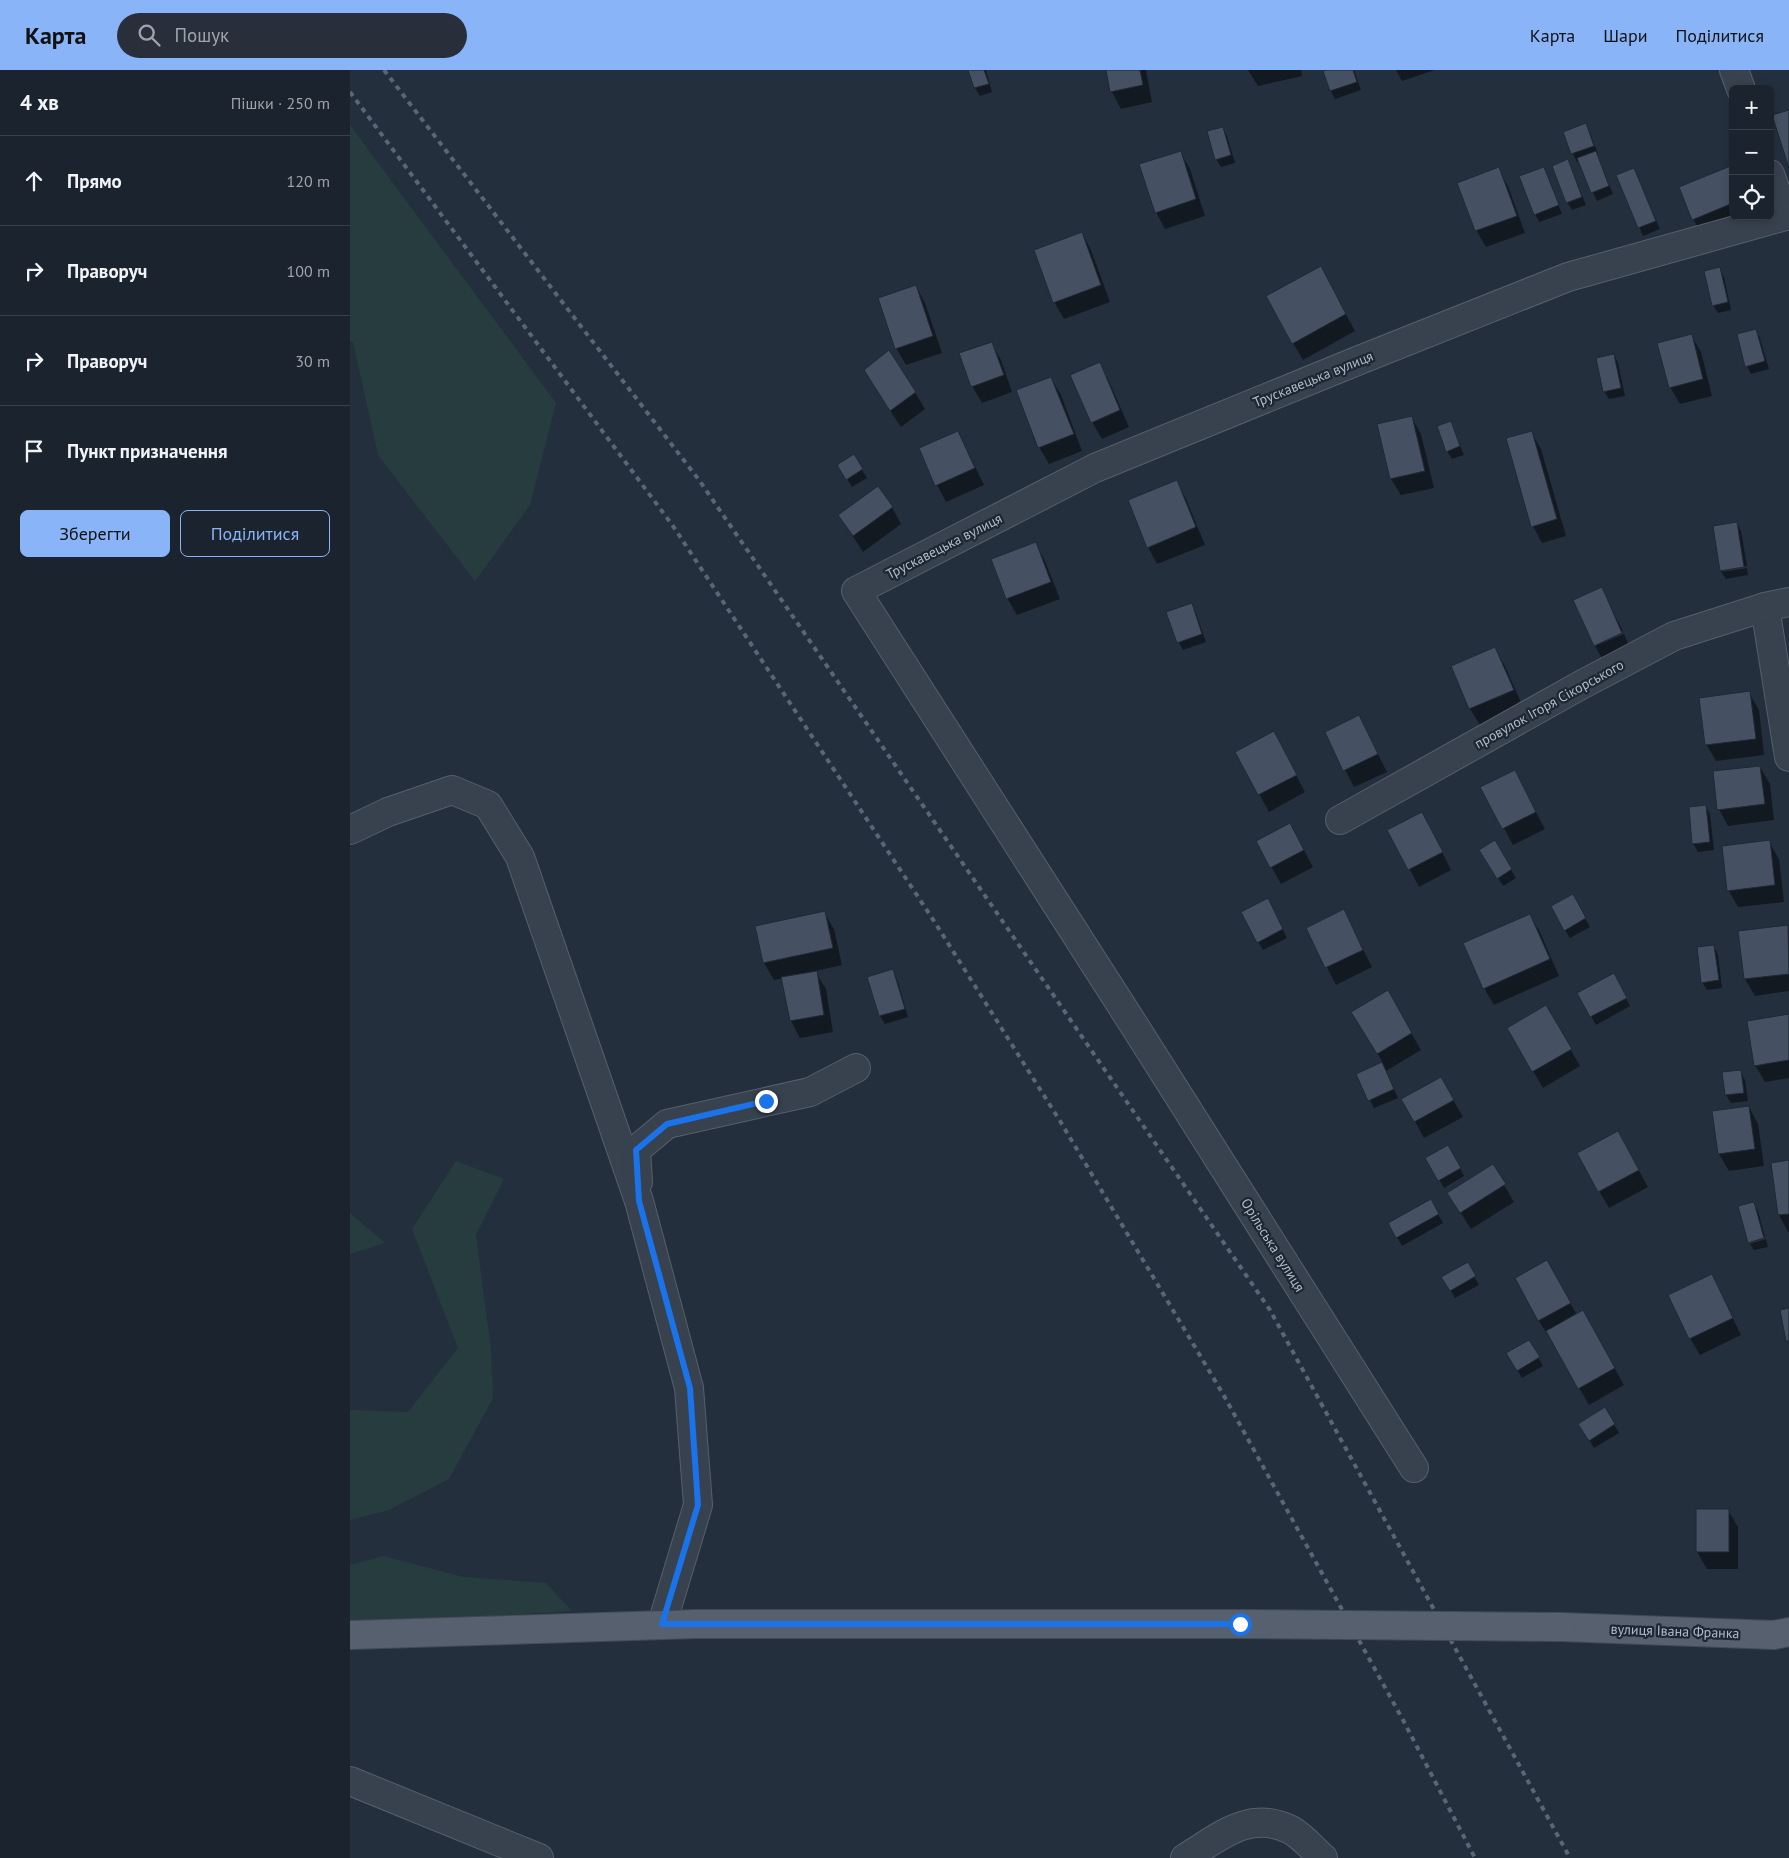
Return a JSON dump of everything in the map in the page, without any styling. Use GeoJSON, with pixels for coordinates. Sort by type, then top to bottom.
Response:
{"type":"FeatureCollection","features":[{"type":"Feature","properties":{"kind":"main road","name":"вулиця Івана Франка"},"geometry":{"type":"LineString","coordinates":[[350,1635],[662,1624],[1240,1624],[1561,1627],[1774,1635],[1789,1632]]}},
{"type":"Feature","properties":{"kind":"street"},"geometry":{"type":"LineString","coordinates":[[1734,70],[1740,85]]}},
{"type":"Feature","properties":{"kind":"street"},"geometry":{"type":"LineString","coordinates":[[1770,175],[1787,215]]}},
{"type":"Feature","properties":{"kind":"street","name":"Трускавецька вулиця"},"geometry":{"type":"LineString","coordinates":[[856,591],[1095,468],[1362,359],[1568,277],[1787,215]]}},
{"type":"Feature","properties":{"kind":"street","name":"Орільська вулиця"},"geometry":{"type":"LineString","coordinates":[[856,591],[1414,1468]]}},
{"type":"Feature","properties":{"kind":"street"},"geometry":{"type":"LineString","coordinates":[[1777,604],[1789,757]]}},
{"type":"Feature","properties":{"kind":"street","name":"провулок Ігоря Сікорського"},"geometry":{"type":"LineString","coordinates":[[1340,820],[1581,685],[1674,636],[1777,604]]}},
{"type":"Feature","properties":{"kind":"street"},"geometry":{"type":"LineString","coordinates":[[350,830],[388,812],[452,790],[488,805],[520,857],[639,1201],[690,1388],[698,1505],[662,1624]]}},
{"type":"Feature","properties":{"kind":"street"},"geometry":{"type":"LineString","coordinates":[[639,1201],[636,1150],[667,1124],[810,1092],[856,1068]]}},
{"type":"Feature","properties":{"kind":"street"},"geometry":{"type":"LineString","coordinates":[[350,1781],[539,1858]]}},
{"type":"Feature","properties":{"kind":"street"},"geometry":{"type":"LineString","coordinates":[[1185,1858],[1241,1824],[1262,1821],[1292,1830],[1323,1858]]}},
{"type":"Feature","properties":{"kind":"green space"},"geometry":{"type":"Polygon","coordinates":[[[350,125],[556,403],[530,505],[475,581],[378,455],[353,342],[350,341],[350,125]]]}},
{"type":"Feature","properties":{"kind":"green space"},"geometry":{"type":"Polygon","coordinates":[[[456,1161],[504,1179],[476,1235],[491,1350],[493,1398],[449,1479],[389,1510],[350,1520],[350,1410],[408,1412],[458,1348],[412,1229],[456,1161]]]}},
{"type":"Feature","properties":{"kind":"green space"},"geometry":{"type":"Polygon","coordinates":[[[350,1213],[385,1243],[350,1254],[350,1213]]]}},
{"type":"Feature","properties":{"kind":"green space"},"geometry":{"type":"Polygon","coordinates":[[[383,1556],[464,1577],[546,1583],[572,1611],[350,1625],[350,1565],[383,1556]]]}},
{"type":"Feature","properties":{"kind":"building"},"geometry":{"type":"Polygon","coordinates":[[[968,70],[984,70],[989,84],[974,88],[968,70]]]}},
{"type":"Feature","properties":{"kind":"building"},"geometry":{"type":"Polygon","coordinates":[[[1106,70],[1140,70],[1143,85],[1110,92],[1106,70]]]}},
{"type":"Feature","properties":{"kind":"building"},"geometry":{"type":"Polygon","coordinates":[[[1353,70],[1357,82],[1330,91],[1323,71],[1353,70]]]}},
{"type":"Feature","properties":{"kind":"building"},"geometry":{"type":"Polygon","coordinates":[[[1789,110],[1789,168],[1774,121],[1774,114],[1789,110]]]}},
{"type":"Feature","properties":{"kind":"building"},"geometry":{"type":"Polygon","coordinates":[[[1586,123],[1594,146],[1571,154],[1563,132],[1586,123]]]}},
{"type":"Feature","properties":{"kind":"building"},"geometry":{"type":"Polygon","coordinates":[[[1223,127],[1231,155],[1215,160],[1207,131],[1223,127]]]}},
{"type":"Feature","properties":{"kind":"building"},"geometry":{"type":"Polygon","coordinates":[[[1181,151],[1196,199],[1155,213],[1139,164],[1181,151]]]}},
{"type":"Feature","properties":{"kind":"building"},"geometry":{"type":"Polygon","coordinates":[[[1596,151],[1609,186],[1591,193],[1577,158],[1596,151]]]}},
{"type":"Feature","properties":{"kind":"building"},"geometry":{"type":"Polygon","coordinates":[[[1568,159],[1582,197],[1566,203],[1552,166],[1568,159]]]}},
{"type":"Feature","properties":{"kind":"building"},"geometry":{"type":"Polygon","coordinates":[[[1499,167],[1517,216],[1475,231],[1457,183],[1499,167]]]}},
{"type":"Feature","properties":{"kind":"building"},"geometry":{"type":"Polygon","coordinates":[[[1544,167],[1559,205],[1534,215],[1519,176],[1544,167]]]}},
{"type":"Feature","properties":{"kind":"building"},"geometry":{"type":"Polygon","coordinates":[[[1729,167],[1729,205],[1692,220],[1679,187],[1729,167]]]}},
{"type":"Feature","properties":{"kind":"building"},"geometry":{"type":"Polygon","coordinates":[[[1634,168],[1656,221],[1638,228],[1616,175],[1634,168]]]}},
{"type":"Feature","properties":{"kind":"building"},"geometry":{"type":"Polygon","coordinates":[[[1082,232],[1101,285],[1053,303],[1034,250],[1082,232]]]}},
{"type":"Feature","properties":{"kind":"building"},"geometry":{"type":"Polygon","coordinates":[[[1321,266],[1346,314],[1292,344],[1266,296],[1321,266]]]}},
{"type":"Feature","properties":{"kind":"building"},"geometry":{"type":"Polygon","coordinates":[[[1720,267],[1728,302],[1712,306],[1704,271],[1720,267]]]}},
{"type":"Feature","properties":{"kind":"building"},"geometry":{"type":"Polygon","coordinates":[[[916,285],[933,336],[895,349],[878,298],[916,285]]]}},
{"type":"Feature","properties":{"kind":"building"},"geometry":{"type":"Polygon","coordinates":[[[1756,329],[1765,361],[1745,367],[1737,334],[1756,329]]]}},
{"type":"Feature","properties":{"kind":"building"},"geometry":{"type":"Polygon","coordinates":[[[1692,334],[1703,379],[1669,388],[1657,343],[1692,334]]]}},
{"type":"Feature","properties":{"kind":"building"},"geometry":{"type":"Polygon","coordinates":[[[992,342],[1004,375],[971,387],[959,353],[992,342]]]}},
{"type":"Feature","properties":{"kind":"building"},"geometry":{"type":"Polygon","coordinates":[[[889,350],[916,392],[890,411],[864,370],[889,350]]]}},
{"type":"Feature","properties":{"kind":"building"},"geometry":{"type":"Polygon","coordinates":[[[1614,354],[1621,388],[1603,392],[1596,358],[1614,354]]]}},
{"type":"Feature","properties":{"kind":"building"},"geometry":{"type":"Polygon","coordinates":[[[1100,362],[1120,410],[1091,423],[1070,375],[1100,362]]]}},
{"type":"Feature","properties":{"kind":"building"},"geometry":{"type":"Polygon","coordinates":[[[1051,377],[1074,434],[1038,448],[1016,390],[1051,377]]]}},
{"type":"Feature","properties":{"kind":"building"},"geometry":{"type":"Polygon","coordinates":[[[1412,416],[1425,471],[1390,479],[1377,424],[1412,416]]]}},
{"type":"Feature","properties":{"kind":"building"},"geometry":{"type":"Polygon","coordinates":[[[1451,421],[1460,446],[1446,452],[1437,426],[1451,421]]]}},
{"type":"Feature","properties":{"kind":"building"},"geometry":{"type":"Polygon","coordinates":[[[958,431],[975,468],[935,486],[919,448],[958,431]]]}},
{"type":"Feature","properties":{"kind":"building"},"geometry":{"type":"Polygon","coordinates":[[[1532,431],[1557,519],[1531,527],[1506,438],[1532,431]]]}},
{"type":"Feature","properties":{"kind":"building"},"geometry":{"type":"Polygon","coordinates":[[[854,454],[863,469],[846,480],[837,465],[854,454]]]}},
{"type":"Feature","properties":{"kind":"building"},"geometry":{"type":"Polygon","coordinates":[[[1177,480],[1196,527],[1147,548],[1128,500],[1177,480]]]}},
{"type":"Feature","properties":{"kind":"building"},"geometry":{"type":"Polygon","coordinates":[[[878,486],[893,507],[853,536],[838,515],[878,486]]]}},
{"type":"Feature","properties":{"kind":"building"},"geometry":{"type":"Polygon","coordinates":[[[1737,522],[1744,567],[1720,571],[1713,526],[1737,522]]]}},
{"type":"Feature","properties":{"kind":"building"},"geometry":{"type":"Polygon","coordinates":[[[1036,542],[1051,582],[1006,599],[991,559],[1036,542]]]}},
{"type":"Feature","properties":{"kind":"building"},"geometry":{"type":"Polygon","coordinates":[[[1602,587],[1622,633],[1594,646],[1573,600],[1602,587]]]}},
{"type":"Feature","properties":{"kind":"building"},"geometry":{"type":"Polygon","coordinates":[[[1192,603],[1202,634],[1177,643],[1166,612],[1192,603]]]}},
{"type":"Feature","properties":{"kind":"building"},"geometry":{"type":"Polygon","coordinates":[[[1495,647],[1514,690],[1469,709],[1451,666],[1495,647]]]}},
{"type":"Feature","properties":{"kind":"building"},"geometry":{"type":"Polygon","coordinates":[[[1750,691],[1756,739],[1705,745],[1699,698],[1750,691]]]}},
{"type":"Feature","properties":{"kind":"building"},"geometry":{"type":"Polygon","coordinates":[[[1359,715],[1378,754],[1343,771],[1325,732],[1359,715]]]}},
{"type":"Feature","properties":{"kind":"building"},"geometry":{"type":"Polygon","coordinates":[[[1274,731],[1297,775],[1258,795],[1235,752],[1274,731]]]}},
{"type":"Feature","properties":{"kind":"building"},"geometry":{"type":"Polygon","coordinates":[[[1760,766],[1765,804],[1717,810],[1713,771],[1760,766]]]}},
{"type":"Feature","properties":{"kind":"building"},"geometry":{"type":"Polygon","coordinates":[[[1515,770],[1536,812],[1502,829],[1480,787],[1515,770]]]}},
{"type":"Feature","properties":{"kind":"building"},"geometry":{"type":"Polygon","coordinates":[[[1706,805],[1710,842],[1692,844],[1689,807],[1706,805]]]}},
{"type":"Feature","properties":{"kind":"building"},"geometry":{"type":"Polygon","coordinates":[[[1422,812],[1443,852],[1408,870],[1387,830],[1422,812]]]}},
{"type":"Feature","properties":{"kind":"building"},"geometry":{"type":"Polygon","coordinates":[[[1290,823],[1304,850],[1270,868],[1256,841],[1290,823]]]}},
{"type":"Feature","properties":{"kind":"building"},"geometry":{"type":"Polygon","coordinates":[[[1495,840],[1512,869],[1497,879],[1479,850],[1495,840]]]}},
{"type":"Feature","properties":{"kind":"building"},"geometry":{"type":"Polygon","coordinates":[[[1770,840],[1775,885],[1727,891],[1722,846],[1770,840]]]}},
{"type":"Feature","properties":{"kind":"building"},"geometry":{"type":"Polygon","coordinates":[[[1573,894],[1586,918],[1564,931],[1551,906],[1573,894]]]}},
{"type":"Feature","properties":{"kind":"building"},"geometry":{"type":"Polygon","coordinates":[[[1268,898],[1283,929],[1257,943],[1241,912],[1268,898]]]}},
{"type":"Feature","properties":{"kind":"building"},"geometry":{"type":"Polygon","coordinates":[[[1344,909],[1363,950],[1325,968],[1306,928],[1344,909]]]}},
{"type":"Feature","properties":{"kind":"building"},"geometry":{"type":"Polygon","coordinates":[[[825,911],[833,948],[763,963],[755,926],[825,911]]]}},
{"type":"Feature","properties":{"kind":"building"},"geometry":{"type":"Polygon","coordinates":[[[1530,914],[1550,959],[1483,989],[1463,943],[1530,914]]]}},
{"type":"Feature","properties":{"kind":"building"},"geometry":{"type":"Polygon","coordinates":[[[1788,925],[1789,974],[1744,979],[1738,931],[1788,925]]]}},
{"type":"Feature","properties":{"kind":"building"},"geometry":{"type":"Polygon","coordinates":[[[1714,945],[1719,980],[1701,983],[1697,947],[1714,945]]]}},
{"type":"Feature","properties":{"kind":"building"},"geometry":{"type":"Polygon","coordinates":[[[893,969],[905,1009],[879,1016],[867,977],[893,969]]]}},
{"type":"Feature","properties":{"kind":"building"},"geometry":{"type":"Polygon","coordinates":[[[817,971],[824,1015],[790,1021],[781,977],[817,971]]]}},
{"type":"Feature","properties":{"kind":"building"},"geometry":{"type":"Polygon","coordinates":[[[1614,973],[1627,998],[1590,1017],[1577,993],[1614,973]]]}},
{"type":"Feature","properties":{"kind":"building"},"geometry":{"type":"Polygon","coordinates":[[[1388,990],[1412,1033],[1377,1054],[1351,1012],[1388,990]]]}},
{"type":"Feature","properties":{"kind":"building"},"geometry":{"type":"Polygon","coordinates":[[[1546,1005],[1572,1049],[1532,1072],[1507,1028],[1546,1005]]]}},
{"type":"Feature","properties":{"kind":"building"},"geometry":{"type":"Polygon","coordinates":[[[1789,1014],[1789,1060],[1754,1066],[1747,1021],[1789,1014]]]}},
{"type":"Feature","properties":{"kind":"building"},"geometry":{"type":"Polygon","coordinates":[[[1382,1062],[1394,1089],[1368,1101],[1356,1074],[1382,1062]]]}},
{"type":"Feature","properties":{"kind":"building"},"geometry":{"type":"Polygon","coordinates":[[[1741,1070],[1744,1093],[1725,1095],[1722,1072],[1741,1070]]]}},
{"type":"Feature","properties":{"kind":"building"},"geometry":{"type":"Polygon","coordinates":[[[1441,1077],[1454,1100],[1414,1122],[1401,1099],[1441,1077]]]}},
{"type":"Feature","properties":{"kind":"building"},"geometry":{"type":"Polygon","coordinates":[[[1749,1106],[1755,1149],[1718,1154],[1712,1111],[1749,1106]]]}},
{"type":"Feature","properties":{"kind":"building"},"geometry":{"type":"Polygon","coordinates":[[[1618,1131],[1639,1170],[1598,1192],[1577,1153],[1618,1131]]]}},
{"type":"Feature","properties":{"kind":"building"},"geometry":{"type":"Polygon","coordinates":[[[1448,1145],[1461,1168],[1438,1181],[1425,1158],[1448,1145]]]}},
{"type":"Feature","properties":{"kind":"building"},"geometry":{"type":"Polygon","coordinates":[[[1789,1160],[1789,1214],[1778,1215],[1771,1163],[1789,1160]]]}},
{"type":"Feature","properties":{"kind":"building"},"geometry":{"type":"Polygon","coordinates":[[[1493,1164],[1506,1184],[1460,1213],[1447,1193],[1493,1164]]]}},
{"type":"Feature","properties":{"kind":"building"},"geometry":{"type":"Polygon","coordinates":[[[1431,1199],[1439,1214],[1396,1238],[1388,1223],[1431,1199]]]}},
{"type":"Feature","properties":{"kind":"building"},"geometry":{"type":"Polygon","coordinates":[[[1754,1202],[1764,1238],[1748,1243],[1738,1206],[1754,1202]]]}},
{"type":"Feature","properties":{"kind":"building"},"geometry":{"type":"Polygon","coordinates":[[[1547,1260],[1571,1303],[1538,1321],[1515,1278],[1547,1260]]]}},
{"type":"Feature","properties":{"kind":"building"},"geometry":{"type":"Polygon","coordinates":[[[1468,1262],[1476,1276],[1450,1291],[1441,1277],[1468,1262]]]}},
{"type":"Feature","properties":{"kind":"building"},"geometry":{"type":"Polygon","coordinates":[[[1712,1274],[1733,1318],[1689,1339],[1668,1295],[1712,1274]]]}},
{"type":"Feature","properties":{"kind":"building"},"geometry":{"type":"Polygon","coordinates":[[[1789,1308],[1789,1341],[1786,1341],[1780,1310],[1789,1308]]]}},
{"type":"Feature","properties":{"kind":"building"},"geometry":{"type":"Polygon","coordinates":[[[1583,1310],[1615,1368],[1578,1389],[1546,1331],[1583,1310]]]}},
{"type":"Feature","properties":{"kind":"building"},"geometry":{"type":"Polygon","coordinates":[[[1529,1340],[1540,1357],[1517,1371],[1506,1353],[1529,1340]]]}},
{"type":"Feature","properties":{"kind":"building"},"geometry":{"type":"Polygon","coordinates":[[[1605,1407],[1615,1424],[1589,1441],[1578,1424],[1605,1407]]]}},
{"type":"Feature","properties":{"kind":"building"},"geometry":{"type":"Polygon","coordinates":[[[1696,1509],[1729,1509],[1729,1552],[1696,1552],[1696,1509]]]}},
{"type":"Feature","properties":{"kind":"railway"},"geometry":{"type":"LineString","coordinates":[[384,70],[699,480],[1270,1310],[1570,1858]]}},
{"type":"Feature","properties":{"kind":"railway"},"geometry":{"type":"LineString","coordinates":[[350,92],[673,526],[934,921],[1060,1121],[1223,1394],[1403,1720],[1475,1858]]}},
{"type":"Feature","properties":{"kind":"route"},"geometry":{"type":"LineString","coordinates":[[766,1101],[667,1124],[636,1150],[639,1201],[690,1388],[698,1505],[662,1624],[1240,1624]]}}]}
